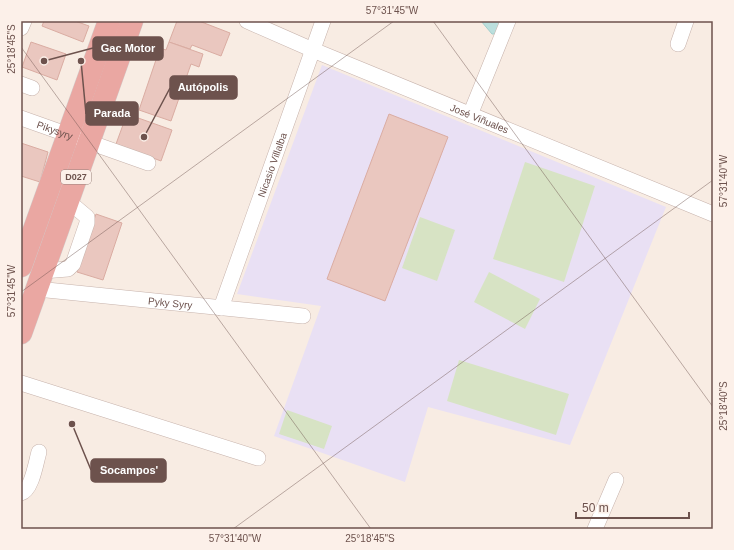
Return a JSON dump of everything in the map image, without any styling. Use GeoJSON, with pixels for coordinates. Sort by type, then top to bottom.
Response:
{"type":"FeatureCollection","features":[{"type":"Feature","properties":{"kind":"highway","name":"D027"},"geometry":{"type":"LineString","coordinates":[[21,266],[67,134],[109,21]]}},
{"type":"Feature","properties":{"kind":"highway","name":"D027"},"geometry":{"type":"LineString","coordinates":[[21,333],[132,21]]}},
{"type":"Feature","properties":{"kind":"street"},"geometry":{"type":"LineString","coordinates":[[21,28],[24,21]]}},
{"type":"Feature","properties":{"kind":"street","name":"José Viñuales"},"geometry":{"type":"LineString","coordinates":[[247,21],[313,50],[713,214]]}},
{"type":"Feature","properties":{"kind":"street","name":"Nicasio Villalba"},"geometry":{"type":"LineString","coordinates":[[221,308],[323,21]]}},
{"type":"Feature","properties":{"kind":"street"},"geometry":{"type":"LineString","coordinates":[[470,114],[508,21]]}},
{"type":"Feature","properties":{"kind":"street"},"geometry":{"type":"LineString","coordinates":[[678,44],[686,21]]}},
{"type":"Feature","properties":{"kind":"street","name":"Pikysyry"},"geometry":{"type":"LineString","coordinates":[[21,118],[148,163]]}},
{"type":"Feature","properties":{"kind":"street","name":"Pyky Syry"},"geometry":{"type":"LineString","coordinates":[[40,280],[221,308],[303,316]]}},
{"type":"Feature","properties":{"kind":"street"},"geometry":{"type":"LineString","coordinates":[[21,384],[258,458]]}},
{"type":"Feature","properties":{"kind":"street"},"geometry":{"type":"LineString","coordinates":[[21,492],[25,492],[29,487],[39,452]]}},
{"type":"Feature","properties":{"kind":"street"},"geometry":{"type":"LineString","coordinates":[[596,529],[616,480]]}},
{"type":"Feature","properties":{"kind":"shaded area"},"geometry":{"type":"Polygon","coordinates":[[[322,65],[666,207],[570,445],[428,407],[405,482],[274,436],[321,306],[237,294],[322,65]]]}},
{"type":"Feature","properties":{"kind":"green space"},"geometry":{"type":"Polygon","coordinates":[[[525,162],[595,186],[564,282],[493,259],[525,162]]]}},
{"type":"Feature","properties":{"kind":"green space"},"geometry":{"type":"Polygon","coordinates":[[[420,217],[455,230],[437,281],[402,268],[420,217]]]}},
{"type":"Feature","properties":{"kind":"green space"},"geometry":{"type":"Polygon","coordinates":[[[489,272],[540,299],[525,329],[474,302],[489,272]]]}},
{"type":"Feature","properties":{"kind":"green space"},"geometry":{"type":"Polygon","coordinates":[[[459,360],[569,394],[556,435],[447,401],[459,360]]]}},
{"type":"Feature","properties":{"kind":"green space"},"geometry":{"type":"Polygon","coordinates":[[[287,410],[332,426],[324,449],[279,434],[287,410]]]}},
{"type":"Feature","properties":{"kind":"water"},"geometry":{"type":"Polygon","coordinates":[[[481,21],[503,21],[499,34],[492,34],[481,21]]]}},
{"type":"Feature","properties":{"kind":"building"},"geometry":{"type":"Polygon","coordinates":[[[44,21],[75,21],[89,26],[83,42],[42,26],[44,21]]]}},
{"type":"Feature","properties":{"kind":"building"},"geometry":{"type":"Polygon","coordinates":[[[177,21],[199,21],[230,33],[221,56],[192,45],[190,49],[169,42],[177,21]]]}},
{"type":"Feature","properties":{"kind":"building"},"geometry":{"type":"Polygon","coordinates":[[[31,42],[66,54],[57,80],[22,67],[31,42]]]}},
{"type":"Feature","properties":{"kind":"building"},"geometry":{"type":"Polygon","coordinates":[[[169,42],[203,54],[199,67],[191,64],[171,121],[139,110],[160,48],[166,50],[169,42]]]}},
{"type":"Feature","properties":{"kind":"building"},"geometry":{"type":"Polygon","coordinates":[[[127,114],[172,130],[161,161],[116,144],[127,114]]]}},
{"type":"Feature","properties":{"kind":"building"},"geometry":{"type":"Polygon","coordinates":[[[389,114],[448,137],[385,301],[327,279],[389,114]]]}},
{"type":"Feature","properties":{"kind":"building"},"geometry":{"type":"Polygon","coordinates":[[[21,143],[48,152],[40,182],[21,176],[21,143]]]}},
{"type":"Feature","properties":{"kind":"building"},"geometry":{"type":"Polygon","coordinates":[[[96,214],[122,223],[103,280],[77,272],[96,214]]]}},
{"type":"Feature","properties":{"kind":"place","name":"Gac Motor"},"geometry":{"type":"Point","coordinates":[44,61]}},
{"type":"Feature","properties":{"kind":"place","name":"Parada"},"geometry":{"type":"Point","coordinates":[81,61]}},
{"type":"Feature","properties":{"kind":"place","name":"Autópolis"},"geometry":{"type":"Point","coordinates":[144,137]}},
{"type":"Feature","properties":{"kind":"place","name":"Socampos'"},"geometry":{"type":"Point","coordinates":[72,424]}}]}
